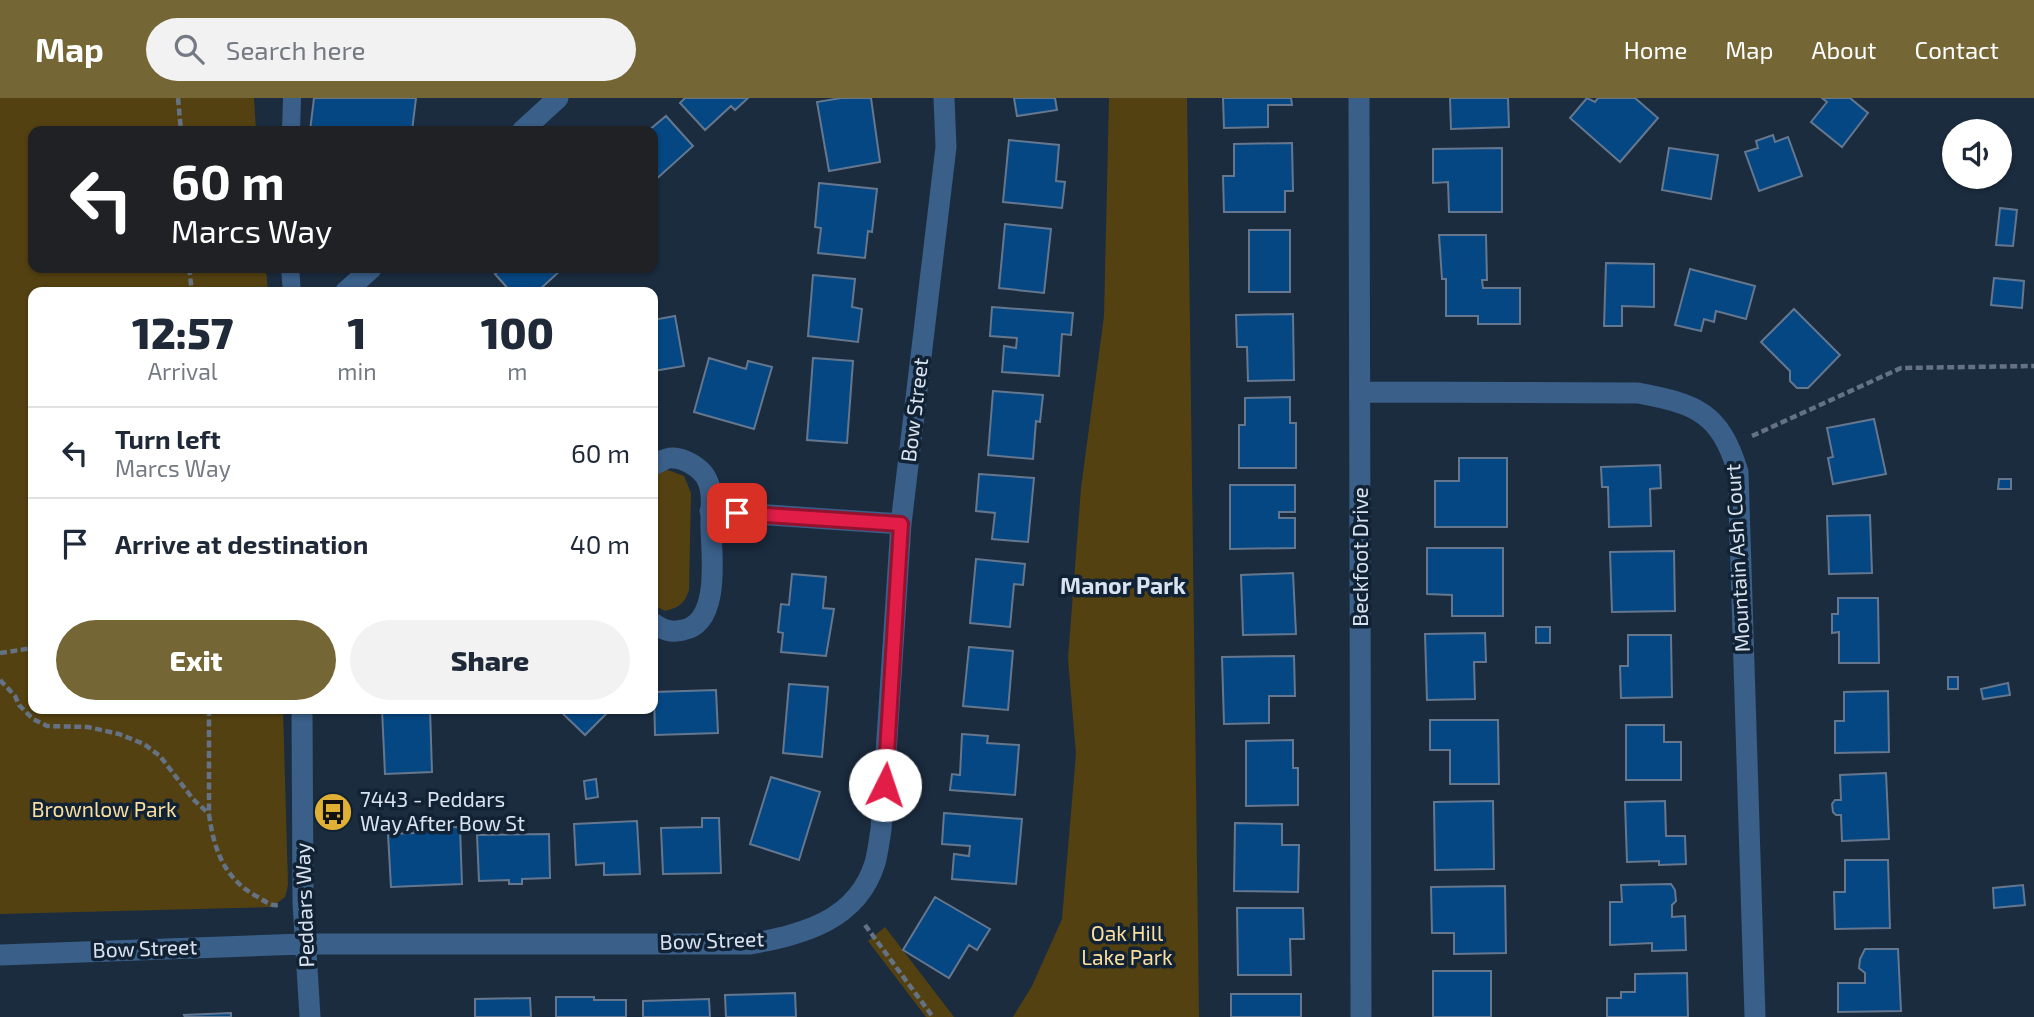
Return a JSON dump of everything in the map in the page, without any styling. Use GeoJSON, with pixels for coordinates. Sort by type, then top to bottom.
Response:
{"type":"FeatureCollection","features":[{"type":"Feature","properties":{"kind":"street"},"geometry":{"type":"LineString","coordinates":[[527,126],[558,98]]}},
{"type":"Feature","properties":{"kind":"street","name":"Bow Street"},"geometry":{"type":"LineString","coordinates":[[0,955],[304,943],[750,944],[818,927],[850,905],[875,864],[881,830],[901,524],[946,147],[944,98]]}},
{"type":"Feature","properties":{"kind":"street","name":"Beckfoot Drive"},"geometry":{"type":"LineString","coordinates":[[1359,98],[1361,1017]]}},
{"type":"Feature","properties":{"kind":"street"},"geometry":{"type":"LineString","coordinates":[[351,287],[366,273]]}},
{"type":"Feature","properties":{"kind":"street","name":"Mountain Ash Court"},"geometry":{"type":"LineString","coordinates":[[1361,392],[1638,393],[1680,401],[1710,419],[1730,446],[1738,472],[1755,1017]]}},
{"type":"Feature","properties":{"kind":"street"},"geometry":{"type":"LineString","coordinates":[[658,463],[672,457],[690,463],[705,476],[711,492],[710,603],[702,618],[688,629],[671,632],[658,626]]}},
{"type":"Feature","properties":{"kind":"street"},"geometry":{"type":"LineString","coordinates":[[710,511],[901,524]]}},
{"type":"Feature","properties":{"kind":"street","name":"Peddars Way"},"geometry":{"type":"LineString","coordinates":[[302,714],[304,943],[310,1017]]}},
{"type":"Feature","properties":{"kind":"lane"},"geometry":{"type":"LineString","coordinates":[[291,126],[292,98]]}},
{"type":"Feature","properties":{"kind":"path"},"geometry":{"type":"LineString","coordinates":[[178,98],[181,126]]}},
{"type":"Feature","properties":{"kind":"path"},"geometry":{"type":"LineString","coordinates":[[1730,446],[1901,368],[2034,366]]}},
{"type":"Feature","properties":{"kind":"path"},"geometry":{"type":"LineString","coordinates":[[0,653],[28,649]]}},
{"type":"Feature","properties":{"kind":"path"},"geometry":{"type":"LineString","coordinates":[[0,680],[33,719],[47,726],[88,727],[119,734],[144,744],[160,756],[193,799],[209,814]]}},
{"type":"Feature","properties":{"kind":"path"},"geometry":{"type":"LineString","coordinates":[[209,714],[211,831],[228,875],[253,895],[273,906],[303,902]]}},
{"type":"Feature","properties":{"kind":"path"},"geometry":{"type":"LineString","coordinates":[[850,905],[933,1017]]}},
{"type":"Feature","properties":{"kind":"green space","name":"Brownlow Park"},"geometry":{"type":"Polygon","coordinates":[[[0,98],[254,98],[256,126],[28,126],[28,273],[266,273],[268,287],[28,287],[28,714],[283,714],[288,885],[285,897],[272,907],[0,914],[0,98]]]}},
{"type":"Feature","properties":{"kind":"green space","name":"Oak Hill Lake Park"},"geometry":{"type":"Polygon","coordinates":[[[1109,98],[1187,98],[1199,1017],[1013,1017],[1032,986],[1062,919],[1076,754],[1068,659],[1081,488],[1104,316],[1109,98]]]}},
{"type":"Feature","properties":{"kind":"green space"},"geometry":{"type":"Polygon","coordinates":[[[665,469],[684,476],[691,493],[689,590],[681,604],[665,611],[658,607],[658,473],[665,469]]]}},
{"type":"Feature","properties":{"kind":"green space"},"geometry":{"type":"Polygon","coordinates":[[[885,927],[954,1017],[926,1017],[868,941],[885,927]]]}},
{"type":"Feature","properties":{"kind":"building"},"geometry":{"type":"Polygon","coordinates":[[[314,98],[416,98],[413,126],[311,126],[314,98]]]}},
{"type":"Feature","properties":{"kind":"building"},"geometry":{"type":"Polygon","coordinates":[[[685,98],[748,98],[735,110],[731,106],[705,130],[680,103],[685,98]]]}},
{"type":"Feature","properties":{"kind":"building"},"geometry":{"type":"Polygon","coordinates":[[[841,98],[871,98],[880,162],[829,171],[817,102],[841,98]]]}},
{"type":"Feature","properties":{"kind":"building"},"geometry":{"type":"Polygon","coordinates":[[[1014,98],[1055,98],[1057,110],[1017,116],[1014,98]]]}},
{"type":"Feature","properties":{"kind":"building"},"geometry":{"type":"Polygon","coordinates":[[[1223,98],[1291,98],[1292,105],[1268,105],[1268,127],[1224,128],[1223,98]]]}},
{"type":"Feature","properties":{"kind":"building"},"geometry":{"type":"Polygon","coordinates":[[[1450,98],[1508,98],[1509,127],[1451,129],[1450,98]]]}},
{"type":"Feature","properties":{"kind":"building"},"geometry":{"type":"Polygon","coordinates":[[[1587,98],[1595,102],[1598,98],[1635,98],[1658,118],[1620,162],[1570,118],[1587,98]]]}},
{"type":"Feature","properties":{"kind":"building"},"geometry":{"type":"Polygon","coordinates":[[[1822,98],[1850,98],[1868,113],[1842,147],[1811,122],[1827,102],[1822,98]]]}},
{"type":"Feature","properties":{"kind":"building"},"geometry":{"type":"Polygon","coordinates":[[[666,116],[693,146],[658,178],[658,126],[654,126],[666,116]]]}},
{"type":"Feature","properties":{"kind":"building"},"geometry":{"type":"Polygon","coordinates":[[[1773,135],[1775,142],[1788,137],[1802,176],[1759,191],[1745,152],[1758,148],[1756,141],[1773,135]]]}},
{"type":"Feature","properties":{"kind":"building"},"geometry":{"type":"Polygon","coordinates":[[[1009,140],[1059,145],[1056,181],[1065,182],[1062,208],[1003,202],[1009,140]]]}},
{"type":"Feature","properties":{"kind":"building"},"geometry":{"type":"Polygon","coordinates":[[[1292,143],[1293,191],[1285,191],[1285,212],[1224,212],[1223,176],[1234,176],[1234,144],[1292,143]]]}},
{"type":"Feature","properties":{"kind":"building"},"geometry":{"type":"Polygon","coordinates":[[[1502,148],[1502,212],[1449,212],[1448,182],[1433,183],[1433,149],[1502,148]]]}},
{"type":"Feature","properties":{"kind":"building"},"geometry":{"type":"Polygon","coordinates":[[[1669,148],[1718,155],[1711,199],[1662,190],[1669,148]]]}},
{"type":"Feature","properties":{"kind":"building"},"geometry":{"type":"Polygon","coordinates":[[[819,183],[877,189],[872,232],[868,231],[865,258],[818,253],[821,228],[815,227],[819,183]]]}},
{"type":"Feature","properties":{"kind":"building"},"geometry":{"type":"Polygon","coordinates":[[[2000,208],[2017,210],[2013,246],[1996,245],[2000,208]]]}},
{"type":"Feature","properties":{"kind":"building"},"geometry":{"type":"Polygon","coordinates":[[[1005,224],[1051,229],[1044,293],[999,288],[1005,224]]]}},
{"type":"Feature","properties":{"kind":"building"},"geometry":{"type":"Polygon","coordinates":[[[1249,230],[1290,230],[1290,292],[1249,292],[1249,230]]]}},
{"type":"Feature","properties":{"kind":"building"},"geometry":{"type":"Polygon","coordinates":[[[1439,235],[1486,235],[1487,280],[1482,280],[1483,288],[1520,288],[1520,324],[1478,324],[1478,316],[1446,316],[1446,279],[1442,279],[1439,235]]]}},
{"type":"Feature","properties":{"kind":"building"},"geometry":{"type":"Polygon","coordinates":[[[1606,263],[1654,264],[1654,307],[1622,306],[1622,326],[1604,326],[1606,263]]]}},
{"type":"Feature","properties":{"kind":"building"},"geometry":{"type":"Polygon","coordinates":[[[1690,269],[1755,286],[1746,319],[1716,311],[1714,322],[1704,319],[1701,331],[1675,325],[1690,269]]]}},
{"type":"Feature","properties":{"kind":"building"},"geometry":{"type":"Polygon","coordinates":[[[558,273],[542,287],[507,287],[495,274],[558,273]]]}},
{"type":"Feature","properties":{"kind":"building"},"geometry":{"type":"Polygon","coordinates":[[[813,275],[855,279],[852,307],[862,309],[858,342],[808,336],[813,275]]]}},
{"type":"Feature","properties":{"kind":"building"},"geometry":{"type":"Polygon","coordinates":[[[1994,278],[2024,281],[2022,308],[1991,305],[1994,278]]]}},
{"type":"Feature","properties":{"kind":"building"},"geometry":{"type":"Polygon","coordinates":[[[992,307],[1073,313],[1071,335],[1062,334],[1059,376],[1002,372],[1004,346],[1016,348],[1017,338],[990,336],[992,307]]]}},
{"type":"Feature","properties":{"kind":"building"},"geometry":{"type":"Polygon","coordinates":[[[1794,309],[1840,355],[1808,388],[1797,388],[1790,381],[1790,371],[1761,342],[1794,309]]]}},
{"type":"Feature","properties":{"kind":"building"},"geometry":{"type":"Polygon","coordinates":[[[1293,314],[1294,380],[1248,381],[1247,347],[1237,347],[1236,315],[1293,314]]]}},
{"type":"Feature","properties":{"kind":"building"},"geometry":{"type":"Polygon","coordinates":[[[675,316],[684,366],[658,370],[658,319],[675,316]]]}},
{"type":"Feature","properties":{"kind":"building"},"geometry":{"type":"Polygon","coordinates":[[[709,358],[746,369],[748,361],[772,367],[754,429],[694,412],[709,358]]]}},
{"type":"Feature","properties":{"kind":"building"},"geometry":{"type":"Polygon","coordinates":[[[813,358],[853,361],[847,443],[807,440],[813,358]]]}},
{"type":"Feature","properties":{"kind":"building"},"geometry":{"type":"Polygon","coordinates":[[[993,391],[1043,395],[1040,422],[1036,421],[1033,459],[988,455],[993,391]]]}},
{"type":"Feature","properties":{"kind":"building"},"geometry":{"type":"Polygon","coordinates":[[[1290,397],[1290,423],[1296,423],[1296,468],[1239,468],[1239,425],[1245,425],[1245,398],[1290,397]]]}},
{"type":"Feature","properties":{"kind":"building"},"geometry":{"type":"Polygon","coordinates":[[[1874,419],[1886,474],[1833,484],[1828,458],[1833,457],[1827,428],[1874,419]]]}},
{"type":"Feature","properties":{"kind":"building"},"geometry":{"type":"Polygon","coordinates":[[[1459,458],[1507,458],[1507,527],[1435,527],[1435,481],[1459,481],[1459,458]]]}},
{"type":"Feature","properties":{"kind":"building"},"geometry":{"type":"Polygon","coordinates":[[[1660,465],[1661,488],[1650,489],[1651,526],[1609,527],[1608,487],[1602,487],[1601,467],[1660,465]]]}},
{"type":"Feature","properties":{"kind":"building"},"geometry":{"type":"Polygon","coordinates":[[[979,474],[1034,478],[1028,542],[992,539],[995,513],[976,511],[979,474]]]}},
{"type":"Feature","properties":{"kind":"building"},"geometry":{"type":"Polygon","coordinates":[[[1999,479],[2011,479],[2011,489],[1998,489],[1999,479]]]}},
{"type":"Feature","properties":{"kind":"building"},"geometry":{"type":"Polygon","coordinates":[[[1230,485],[1295,485],[1295,512],[1279,512],[1279,518],[1295,518],[1295,548],[1230,549],[1230,485]]]}},
{"type":"Feature","properties":{"kind":"building"},"geometry":{"type":"Polygon","coordinates":[[[1870,515],[1872,573],[1829,574],[1827,516],[1870,515]]]}},
{"type":"Feature","properties":{"kind":"building"},"geometry":{"type":"Polygon","coordinates":[[[1427,548],[1503,548],[1503,616],[1452,616],[1452,595],[1427,594],[1427,548]]]}},
{"type":"Feature","properties":{"kind":"building"},"geometry":{"type":"Polygon","coordinates":[[[1674,551],[1675,611],[1612,612],[1610,552],[1674,551]]]}},
{"type":"Feature","properties":{"kind":"building"},"geometry":{"type":"Polygon","coordinates":[[[976,559],[1025,564],[1023,585],[1014,584],[1010,627],[970,623],[976,559]]]}},
{"type":"Feature","properties":{"kind":"building"},"geometry":{"type":"Polygon","coordinates":[[[1293,573],[1296,634],[1243,635],[1241,575],[1293,573]]]}},
{"type":"Feature","properties":{"kind":"building"},"geometry":{"type":"Polygon","coordinates":[[[792,574],[826,577],[823,608],[834,609],[826,656],[781,652],[783,633],[778,632],[781,604],[789,605],[792,574]]]}},
{"type":"Feature","properties":{"kind":"building"},"geometry":{"type":"Polygon","coordinates":[[[1838,598],[1878,598],[1879,663],[1839,663],[1839,632],[1832,633],[1832,614],[1838,614],[1838,598]]]}},
{"type":"Feature","properties":{"kind":"building"},"geometry":{"type":"Polygon","coordinates":[[[1536,627],[1550,627],[1550,643],[1536,643],[1536,627]]]}},
{"type":"Feature","properties":{"kind":"building"},"geometry":{"type":"Polygon","coordinates":[[[1485,633],[1486,662],[1474,662],[1475,699],[1427,700],[1425,634],[1485,633]]]}},
{"type":"Feature","properties":{"kind":"building"},"geometry":{"type":"Polygon","coordinates":[[[1628,635],[1671,635],[1672,697],[1621,698],[1620,666],[1628,666],[1628,635]]]}},
{"type":"Feature","properties":{"kind":"building"},"geometry":{"type":"Polygon","coordinates":[[[969,647],[1013,651],[1008,710],[963,706],[969,647]]]}},
{"type":"Feature","properties":{"kind":"building"},"geometry":{"type":"Polygon","coordinates":[[[1294,656],[1295,696],[1269,696],[1269,723],[1224,724],[1222,657],[1294,656]]]}},
{"type":"Feature","properties":{"kind":"building"},"geometry":{"type":"Polygon","coordinates":[[[1948,677],[1958,677],[1958,689],[1948,689],[1948,677]]]}},
{"type":"Feature","properties":{"kind":"building"},"geometry":{"type":"Polygon","coordinates":[[[2008,683],[2010,695],[1983,699],[1981,689],[2008,683]]]}},
{"type":"Feature","properties":{"kind":"building"},"geometry":{"type":"Polygon","coordinates":[[[789,684],[828,687],[822,757],[783,753],[789,684]]]}},
{"type":"Feature","properties":{"kind":"building"},"geometry":{"type":"Polygon","coordinates":[[[716,690],[718,733],[655,735],[658,692],[716,690]]]}},
{"type":"Feature","properties":{"kind":"building"},"geometry":{"type":"Polygon","coordinates":[[[1888,691],[1889,752],[1835,753],[1835,721],[1844,721],[1844,692],[1888,691]]]}},
{"type":"Feature","properties":{"kind":"building"},"geometry":{"type":"Polygon","coordinates":[[[382,714],[430,714],[432,772],[385,774],[382,714]]]}},
{"type":"Feature","properties":{"kind":"building"},"geometry":{"type":"Polygon","coordinates":[[[563,714],[606,714],[585,735],[563,714]]]}},
{"type":"Feature","properties":{"kind":"building"},"geometry":{"type":"Polygon","coordinates":[[[1430,720],[1498,720],[1499,784],[1450,784],[1450,750],[1430,750],[1430,720]]]}},
{"type":"Feature","properties":{"kind":"building"},"geometry":{"type":"Polygon","coordinates":[[[1626,725],[1664,725],[1664,742],[1681,742],[1681,780],[1626,780],[1626,725]]]}},
{"type":"Feature","properties":{"kind":"building"},"geometry":{"type":"Polygon","coordinates":[[[962,734],[988,736],[987,743],[1019,745],[1015,795],[950,790],[952,774],[960,775],[962,734]]]}},
{"type":"Feature","properties":{"kind":"building"},"geometry":{"type":"Polygon","coordinates":[[[1293,740],[1293,768],[1298,768],[1298,805],[1246,806],[1246,741],[1293,740]]]}},
{"type":"Feature","properties":{"kind":"building"},"geometry":{"type":"Polygon","coordinates":[[[1886,773],[1889,839],[1842,841],[1841,815],[1833,812],[1832,804],[1835,800],[1841,800],[1840,775],[1886,773]]]}},
{"type":"Feature","properties":{"kind":"building"},"geometry":{"type":"Polygon","coordinates":[[[771,777],[820,792],[799,860],[750,844],[771,777]]]}},
{"type":"Feature","properties":{"kind":"building"},"geometry":{"type":"Polygon","coordinates":[[[596,779],[598,797],[586,799],[584,781],[596,779]]]}},
{"type":"Feature","properties":{"kind":"building"},"geometry":{"type":"Polygon","coordinates":[[[1493,801],[1494,869],[1435,870],[1434,802],[1493,801]]]}},
{"type":"Feature","properties":{"kind":"building"},"geometry":{"type":"Polygon","coordinates":[[[1665,801],[1666,836],[1685,836],[1686,864],[1627,862],[1625,802],[1665,801]]]}},
{"type":"Feature","properties":{"kind":"building"},"geometry":{"type":"Polygon","coordinates":[[[944,813],[1022,819],[1016,884],[952,879],[954,854],[969,856],[970,846],[942,844],[944,813]]]}},
{"type":"Feature","properties":{"kind":"building"},"geometry":{"type":"Polygon","coordinates":[[[702,818],[719,818],[721,873],[663,874],[661,828],[702,827],[702,818]]]}},
{"type":"Feature","properties":{"kind":"building"},"geometry":{"type":"Polygon","coordinates":[[[637,821],[640,874],[604,875],[604,863],[576,865],[574,824],[637,821]]]}},
{"type":"Feature","properties":{"kind":"building"},"geometry":{"type":"Polygon","coordinates":[[[1235,823],[1282,824],[1282,845],[1299,845],[1298,892],[1234,891],[1235,823]]]}},
{"type":"Feature","properties":{"kind":"building"},"geometry":{"type":"Polygon","coordinates":[[[460,827],[462,884],[391,887],[388,834],[414,833],[414,829],[460,827]]]}},
{"type":"Feature","properties":{"kind":"building"},"geometry":{"type":"Polygon","coordinates":[[[549,834],[550,878],[522,879],[522,884],[509,884],[509,880],[479,881],[477,835],[549,834]]]}},
{"type":"Feature","properties":{"kind":"building"},"geometry":{"type":"Polygon","coordinates":[[[1845,860],[1888,860],[1890,928],[1835,929],[1834,892],[1845,892],[1845,860]]]}},
{"type":"Feature","properties":{"kind":"building"},"geometry":{"type":"Polygon","coordinates":[[[1671,884],[1675,890],[1676,901],[1672,905],[1672,917],[1685,916],[1686,950],[1652,951],[1652,943],[1610,945],[1610,902],[1622,902],[1621,885],[1671,884]]]}},
{"type":"Feature","properties":{"kind":"building"},"geometry":{"type":"Polygon","coordinates":[[[2023,885],[2025,905],[1994,908],[1993,888],[2023,885]]]}},
{"type":"Feature","properties":{"kind":"building"},"geometry":{"type":"Polygon","coordinates":[[[1505,886],[1506,953],[1454,954],[1454,933],[1432,933],[1431,887],[1505,886]]]}},
{"type":"Feature","properties":{"kind":"building"},"geometry":{"type":"Polygon","coordinates":[[[935,897],[990,929],[977,950],[969,945],[949,978],[903,950],[935,897]]]}},
{"type":"Feature","properties":{"kind":"building"},"geometry":{"type":"Polygon","coordinates":[[[1237,908],[1303,908],[1304,939],[1290,939],[1291,975],[1238,975],[1237,908]]]}},
{"type":"Feature","properties":{"kind":"building"},"geometry":{"type":"Polygon","coordinates":[[[1865,949],[1898,949],[1901,1011],[1838,1012],[1838,983],[1865,983],[1865,973],[1859,968],[1865,949]]]}},
{"type":"Feature","properties":{"kind":"building"},"geometry":{"type":"Polygon","coordinates":[[[1433,971],[1491,971],[1491,1017],[1433,1017],[1433,971]]]}},
{"type":"Feature","properties":{"kind":"building"},"geometry":{"type":"Polygon","coordinates":[[[1687,973],[1688,1017],[1607,1017],[1607,998],[1621,998],[1621,992],[1635,992],[1635,974],[1687,973]]]}},
{"type":"Feature","properties":{"kind":"building"},"geometry":{"type":"Polygon","coordinates":[[[795,993],[796,1017],[726,1017],[725,995],[795,993]]]}},
{"type":"Feature","properties":{"kind":"building"},"geometry":{"type":"Polygon","coordinates":[[[1231,994],[1301,994],[1301,1017],[1231,1017],[1231,994]]]}},
{"type":"Feature","properties":{"kind":"building"},"geometry":{"type":"Polygon","coordinates":[[[556,997],[626,1000],[626,1017],[556,1017],[556,997]]]}},
{"type":"Feature","properties":{"kind":"building"},"geometry":{"type":"Polygon","coordinates":[[[530,998],[531,1017],[475,1017],[475,999],[530,998]]]}},
{"type":"Feature","properties":{"kind":"building"},"geometry":{"type":"Polygon","coordinates":[[[709,999],[710,1017],[643,1017],[643,1001],[709,999]]]}},
{"type":"Feature","properties":{"kind":"building"},"geometry":{"type":"Polygon","coordinates":[[[231,1013],[231,1017],[184,1015],[231,1013]]]}},
{"type":"Feature","properties":{"kind":"place","name":"7443 - Peddars Way After Bow St"},"geometry":{"type":"Point","coordinates":[333,812]}},
{"type":"Feature","properties":{"kind":"district","name":"Manor Park"},"geometry":{"type":"Point","coordinates":[1123,586]}},
{"type":"Feature","properties":{"kind":"route"},"geometry":{"type":"LineString","coordinates":[[737,513],[901,524],[885,785]]}}]}
